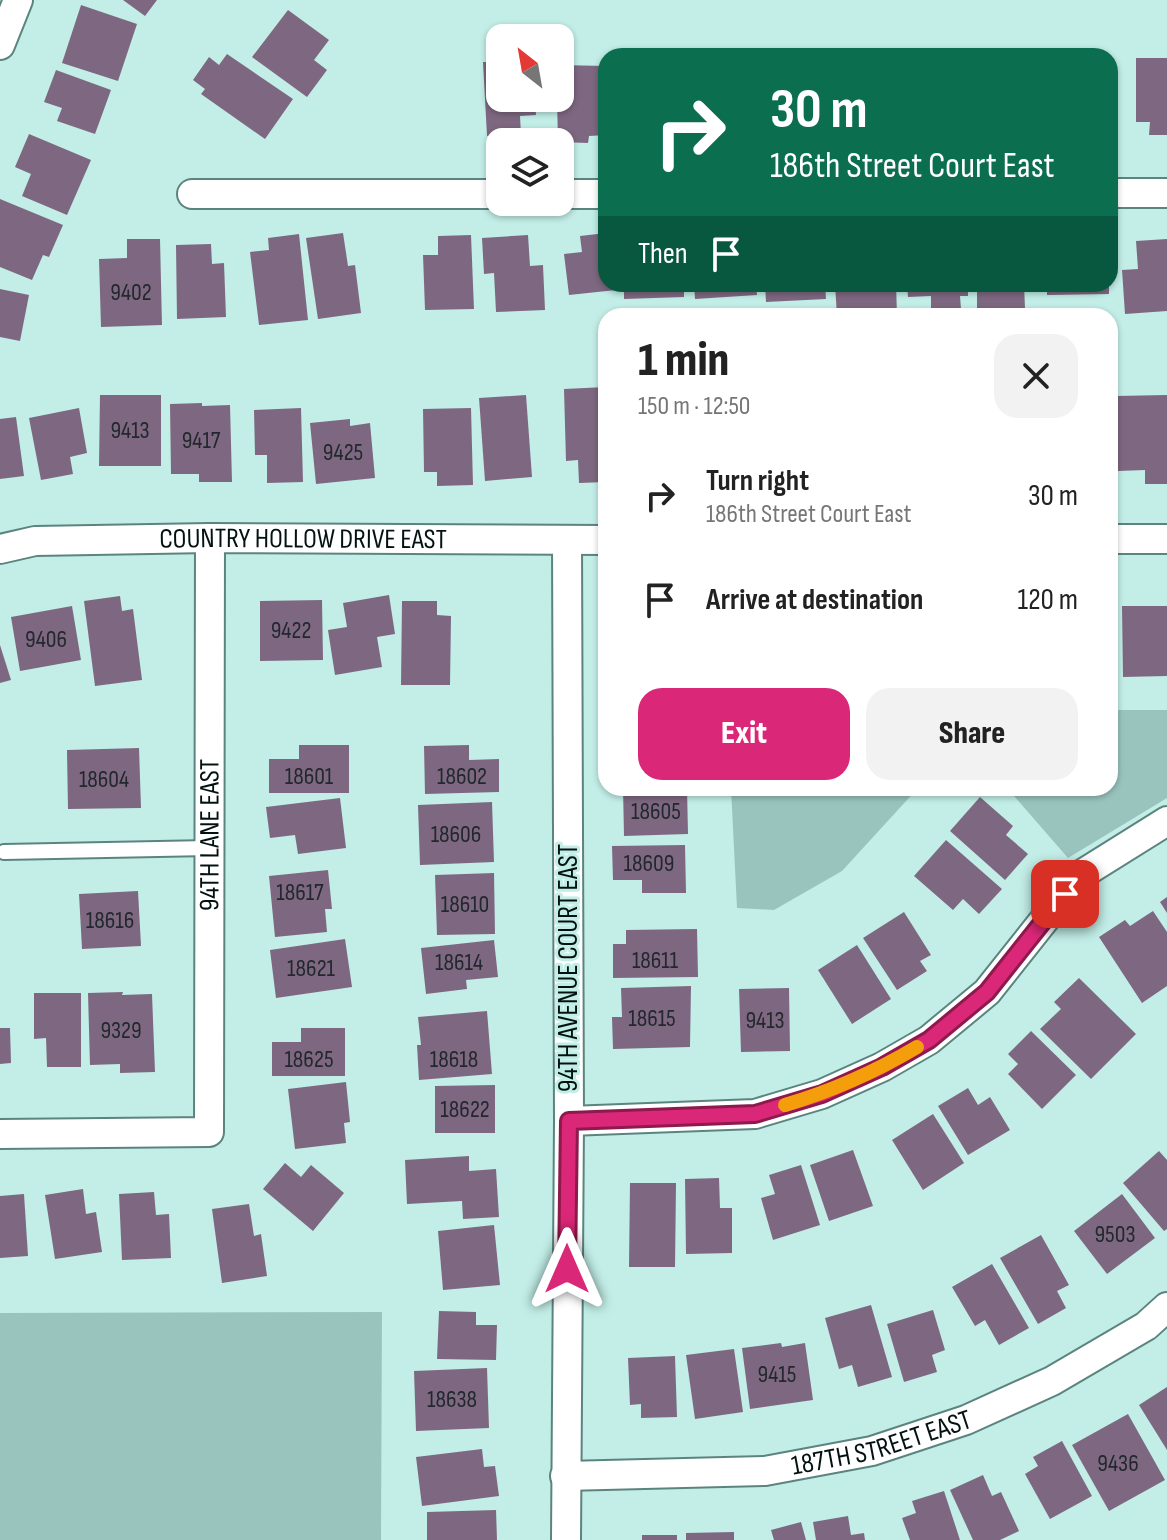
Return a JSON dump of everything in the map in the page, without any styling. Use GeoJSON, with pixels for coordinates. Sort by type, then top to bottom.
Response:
{"type":"FeatureCollection","features":[{"type":"Feature","properties":{"kind":"street"},"geometry":{"type":"LineString","coordinates":[[0,45],[18,0]]}},
{"type":"Feature","properties":{"kind":"street"},"geometry":{"type":"LineString","coordinates":[[1118,193],[1167,193]]}},
{"type":"Feature","properties":{"kind":"street"},"geometry":{"type":"LineString","coordinates":[[192,194],[486,194]]}},
{"type":"Feature","properties":{"kind":"street"},"geometry":{"type":"LineString","coordinates":[[574,194],[598,194]]}},
{"type":"Feature","properties":{"kind":"street","name":"COUNTRY HOLLOW DRIVE EAST"},"geometry":{"type":"LineString","coordinates":[[0,549],[35,541],[210,538],[598,540]]}},
{"type":"Feature","properties":{"kind":"street","name":"94TH LANE EAST"},"geometry":{"type":"LineString","coordinates":[[0,1134],[209,1132],[210,538]]}},
{"type":"Feature","properties":{"kind":"street"},"geometry":{"type":"LineString","coordinates":[[1118,539],[1167,539]]}},
{"type":"Feature","properties":{"kind":"street","name":"94TH AVENUE COURT EAST"},"geometry":{"type":"LineString","coordinates":[[566,1540],[569,1121],[567,540]]}},
{"type":"Feature","properties":{"kind":"street"},"geometry":{"type":"LineString","coordinates":[[569,1121],[755,1114],[822,1094],[882,1067],[929,1040],[987,992],[1079,876],[1167,821]]}},
{"type":"Feature","properties":{"kind":"street","name":"187TH STREET EAST"},"geometry":{"type":"LineString","coordinates":[[565,1476],[765,1471],[872,1451],[966,1420],[1052,1381],[1146,1326],[1167,1307]]}},
{"type":"Feature","properties":{"kind":"lane"},"geometry":{"type":"LineString","coordinates":[[4,852],[209,848]]}},
{"type":"Feature","properties":{"kind":"shaded area"},"geometry":{"type":"Polygon","coordinates":[[[1118,710],[1167,710],[1167,798],[1068,858],[1014,796],[1118,796],[1118,710]]]}},
{"type":"Feature","properties":{"kind":"shaded area"},"geometry":{"type":"Polygon","coordinates":[[[731,796],[911,796],[842,871],[774,910],[737,908],[731,796]]]}},
{"type":"Feature","properties":{"kind":"shaded area"},"geometry":{"type":"Polygon","coordinates":[[[382,1312],[381,1540],[0,1540],[0,1313],[382,1312]]]}},
{"type":"Feature","properties":{"kind":"building"},"geometry":{"type":"Polygon","coordinates":[[[123,0],[157,0],[145,16],[123,0]]]}},
{"type":"Feature","properties":{"kind":"building"},"geometry":{"type":"Polygon","coordinates":[[[81,5],[137,24],[118,81],[62,63],[81,5]]]}},
{"type":"Feature","properties":{"kind":"building"},"geometry":{"type":"Polygon","coordinates":[[[288,10],[329,40],[314,60],[327,70],[307,97],[252,57],[288,10]]]}},
{"type":"Feature","properties":{"kind":"building"},"geometry":{"type":"Polygon","coordinates":[[[227,54],[293,99],[265,139],[201,94],[205,89],[193,80],[209,57],[219,65],[227,54]]]}},
{"type":"Feature","properties":{"kind":"building"},"geometry":{"type":"Polygon","coordinates":[[[1136,58],[1167,58],[1167,135],[1149,135],[1150,122],[1136,122],[1136,58]]]}},
{"type":"Feature","properties":{"kind":"building"},"geometry":{"type":"Polygon","coordinates":[[[483,62],[486,62],[486,112],[536,112],[536,115],[520,116],[521,128],[487,128],[483,62]]]}},
{"type":"Feature","properties":{"kind":"building"},"geometry":{"type":"Polygon","coordinates":[[[574,65],[598,66],[598,135],[589,136],[588,143],[574,143],[574,128],[558,128],[557,112],[574,112],[574,65]]]}},
{"type":"Feature","properties":{"kind":"building"},"geometry":{"type":"Polygon","coordinates":[[[56,70],[111,90],[95,134],[57,121],[62,108],[44,102],[56,70]]]}},
{"type":"Feature","properties":{"kind":"building"},"geometry":{"type":"Polygon","coordinates":[[[29,134],[91,160],[67,215],[22,196],[31,174],[15,167],[29,134]]]}},
{"type":"Feature","properties":{"kind":"building"},"geometry":{"type":"Polygon","coordinates":[[[0,199],[63,225],[49,257],[43,255],[32,280],[0,267],[0,199]]]}},
{"type":"Feature","properties":{"kind":"building"},"geometry":{"type":"Polygon","coordinates":[[[343,233],[348,266],[355,265],[361,313],[318,319],[306,238],[343,233]]]}},
{"type":"Feature","properties":{"kind":"building"},"geometry":{"type":"Polygon","coordinates":[[[299,234],[308,320],[259,325],[250,252],[269,250],[268,238],[299,234]]]}},
{"type":"Feature","properties":{"kind":"building"},"geometry":{"type":"Polygon","coordinates":[[[598,234],[598,292],[569,295],[564,254],[582,252],[580,236],[598,234]]]}},
{"type":"Feature","properties":{"kind":"building"},"geometry":{"type":"Polygon","coordinates":[[[471,235],[474,309],[425,310],[423,255],[438,255],[438,236],[471,235]]]}},
{"type":"Feature","properties":{"kind":"building"},"geometry":{"type":"Polygon","coordinates":[[[528,235],[530,266],[543,265],[545,310],[496,312],[494,273],[484,274],[482,238],[528,235]]]}},
{"type":"Feature","properties":{"kind":"building"},"geometry":{"type":"Polygon","coordinates":[[[127,239],[160,239],[162,325],[101,327],[99,259],[127,258],[127,239]]]}},
{"type":"Feature","properties":{"kind":"building"},"geometry":{"type":"Polygon","coordinates":[[[1167,239],[1167,311],[1125,314],[1122,270],[1138,269],[1136,241],[1167,239]]]}},
{"type":"Feature","properties":{"kind":"building"},"geometry":{"type":"Polygon","coordinates":[[[211,244],[212,264],[224,263],[226,317],[177,319],[176,245],[211,244]]]}},
{"type":"Feature","properties":{"kind":"building"},"geometry":{"type":"Polygon","coordinates":[[[0,289],[29,295],[20,341],[0,337],[0,289]]]}},
{"type":"Feature","properties":{"kind":"building"},"geometry":{"type":"Polygon","coordinates":[[[624,292],[684,292],[684,297],[624,299],[624,292]]]}},
{"type":"Feature","properties":{"kind":"building"},"geometry":{"type":"Polygon","coordinates":[[[695,292],[757,292],[757,295],[695,299],[695,292]]]}},
{"type":"Feature","properties":{"kind":"building"},"geometry":{"type":"Polygon","coordinates":[[[765,292],[826,292],[826,299],[766,302],[765,292]]]}},
{"type":"Feature","properties":{"kind":"building"},"geometry":{"type":"Polygon","coordinates":[[[836,292],[896,292],[897,308],[836,308],[836,292]]]}},
{"type":"Feature","properties":{"kind":"building"},"geometry":{"type":"Polygon","coordinates":[[[908,292],[968,292],[968,296],[960,296],[961,308],[931,308],[931,296],[908,297],[908,292]]]}},
{"type":"Feature","properties":{"kind":"building"},"geometry":{"type":"Polygon","coordinates":[[[977,292],[1024,292],[1025,308],[977,308],[977,292]]]}},
{"type":"Feature","properties":{"kind":"building"},"geometry":{"type":"Polygon","coordinates":[[[1047,292],[1109,292],[1109,294],[1047,295],[1047,292]]]}},
{"type":"Feature","properties":{"kind":"building"},"geometry":{"type":"Polygon","coordinates":[[[598,387],[598,482],[579,483],[578,460],[566,461],[564,389],[598,387]]]}},
{"type":"Feature","properties":{"kind":"building"},"geometry":{"type":"Polygon","coordinates":[[[100,395],[161,395],[161,466],[99,466],[100,395]]]}},
{"type":"Feature","properties":{"kind":"building"},"geometry":{"type":"Polygon","coordinates":[[[526,395],[532,477],[485,481],[479,398],[526,395]]]}},
{"type":"Feature","properties":{"kind":"building"},"geometry":{"type":"Polygon","coordinates":[[[1167,395],[1167,484],[1145,484],[1145,470],[1118,471],[1118,396],[1167,395]]]}},
{"type":"Feature","properties":{"kind":"building"},"geometry":{"type":"Polygon","coordinates":[[[202,403],[202,406],[230,405],[232,482],[199,482],[199,474],[171,474],[170,404],[202,403]]]}},
{"type":"Feature","properties":{"kind":"building"},"geometry":{"type":"Polygon","coordinates":[[[79,408],[87,453],[70,457],[73,474],[41,480],[29,418],[79,408]]]}},
{"type":"Feature","properties":{"kind":"building"},"geometry":{"type":"Polygon","coordinates":[[[301,408],[303,482],[267,483],[267,455],[255,455],[254,410],[301,408]]]}},
{"type":"Feature","properties":{"kind":"building"},"geometry":{"type":"Polygon","coordinates":[[[471,408],[473,485],[437,486],[437,472],[424,472],[423,409],[471,408]]]}},
{"type":"Feature","properties":{"kind":"building"},"geometry":{"type":"Polygon","coordinates":[[[16,417],[24,476],[0,479],[0,419],[16,417]]]}},
{"type":"Feature","properties":{"kind":"building"},"geometry":{"type":"Polygon","coordinates":[[[350,419],[350,426],[370,423],[375,478],[316,484],[310,423],[350,419]]]}},
{"type":"Feature","properties":{"kind":"building"},"geometry":{"type":"Polygon","coordinates":[[[389,595],[395,634],[377,637],[382,667],[335,675],[328,630],[347,627],[343,603],[389,595]]]}},
{"type":"Feature","properties":{"kind":"building"},"geometry":{"type":"Polygon","coordinates":[[[120,596],[122,611],[133,609],[142,680],[95,686],[84,601],[120,596]]]}},
{"type":"Feature","properties":{"kind":"building"},"geometry":{"type":"Polygon","coordinates":[[[322,600],[323,660],[260,661],[260,601],[322,600]]]}},
{"type":"Feature","properties":{"kind":"building"},"geometry":{"type":"Polygon","coordinates":[[[402,601],[437,601],[437,615],[451,616],[450,685],[401,685],[402,601]]]}},
{"type":"Feature","properties":{"kind":"building"},"geometry":{"type":"Polygon","coordinates":[[[72,606],[81,660],[20,671],[11,617],[72,606]]]}},
{"type":"Feature","properties":{"kind":"building"},"geometry":{"type":"Polygon","coordinates":[[[1122,606],[1167,606],[1167,676],[1123,677],[1122,606]]]}},
{"type":"Feature","properties":{"kind":"building"},"geometry":{"type":"Polygon","coordinates":[[[0,645],[11,680],[0,683],[0,645]]]}},
{"type":"Feature","properties":{"kind":"building"},"geometry":{"type":"Polygon","coordinates":[[[299,745],[349,745],[349,793],[269,793],[269,759],[299,759],[299,745]]]}},
{"type":"Feature","properties":{"kind":"building"},"geometry":{"type":"Polygon","coordinates":[[[469,745],[469,760],[499,759],[499,792],[425,794],[424,746],[469,745]]]}},
{"type":"Feature","properties":{"kind":"building"},"geometry":{"type":"Polygon","coordinates":[[[139,748],[141,808],[68,809],[67,750],[139,748]]]}},
{"type":"Feature","properties":{"kind":"building"},"geometry":{"type":"Polygon","coordinates":[[[623,796],[687,796],[688,834],[624,836],[623,796]]]}},
{"type":"Feature","properties":{"kind":"building"},"geometry":{"type":"Polygon","coordinates":[[[980,797],[1013,826],[1006,835],[1028,854],[1005,880],[950,831],[980,797]]]}},
{"type":"Feature","properties":{"kind":"building"},"geometry":{"type":"Polygon","coordinates":[[[340,798],[346,848],[298,854],[295,835],[270,838],[266,807],[340,798]]]}},
{"type":"Feature","properties":{"kind":"building"},"geometry":{"type":"Polygon","coordinates":[[[492,802],[494,862],[420,865],[418,805],[492,802]]]}},
{"type":"Feature","properties":{"kind":"building"},"geometry":{"type":"Polygon","coordinates":[[[946,840],[1002,889],[979,914],[963,899],[953,910],[914,876],[946,840]]]}},
{"type":"Feature","properties":{"kind":"building"},"geometry":{"type":"Polygon","coordinates":[[[685,845],[686,893],[642,893],[642,880],[613,880],[612,846],[685,845]]]}},
{"type":"Feature","properties":{"kind":"building"},"geometry":{"type":"Polygon","coordinates":[[[328,870],[332,909],[325,909],[327,932],[275,937],[269,876],[328,870]]]}},
{"type":"Feature","properties":{"kind":"building"},"geometry":{"type":"Polygon","coordinates":[[[494,873],[495,934],[437,935],[435,875],[494,873]]]}},
{"type":"Feature","properties":{"kind":"building"},"geometry":{"type":"Polygon","coordinates":[[[138,891],[141,946],[82,949],[79,894],[138,891]]]}},
{"type":"Feature","properties":{"kind":"building"},"geometry":{"type":"Polygon","coordinates":[[[1167,897],[1167,913],[1160,902],[1167,897]]]}},
{"type":"Feature","properties":{"kind":"building"},"geometry":{"type":"Polygon","coordinates":[[[1153,911],[1167,932],[1167,986],[1142,1003],[1099,937],[1125,920],[1130,926],[1153,911]]]}},
{"type":"Feature","properties":{"kind":"building"},"geometry":{"type":"Polygon","coordinates":[[[904,912],[931,955],[920,961],[927,971],[897,990],[863,938],[904,912]]]}},
{"type":"Feature","properties":{"kind":"building"},"geometry":{"type":"Polygon","coordinates":[[[697,929],[698,977],[613,978],[613,944],[626,944],[626,930],[697,929]]]}},
{"type":"Feature","properties":{"kind":"building"},"geometry":{"type":"Polygon","coordinates":[[[345,939],[352,987],[276,998],[270,950],[345,939]]]}},
{"type":"Feature","properties":{"kind":"building"},"geometry":{"type":"Polygon","coordinates":[[[494,940],[498,977],[466,980],[467,989],[426,994],[421,948],[494,940]]]}},
{"type":"Feature","properties":{"kind":"building"},"geometry":{"type":"Polygon","coordinates":[[[857,945],[891,999],[852,1024],[818,970],[857,945]]]}},
{"type":"Feature","properties":{"kind":"building"},"geometry":{"type":"Polygon","coordinates":[[[1079,978],[1136,1034],[1091,1079],[1040,1029],[1061,1009],[1054,1002],[1079,978]]]}},
{"type":"Feature","properties":{"kind":"building"},"geometry":{"type":"Polygon","coordinates":[[[691,986],[690,1047],[613,1049],[612,1017],[622,1017],[621,988],[691,986]]]}},
{"type":"Feature","properties":{"kind":"building"},"geometry":{"type":"Polygon","coordinates":[[[789,988],[790,1051],[741,1052],[739,989],[789,988]]]}},
{"type":"Feature","properties":{"kind":"building"},"geometry":{"type":"Polygon","coordinates":[[[123,992],[122,995],[152,994],[155,1072],[120,1073],[120,1064],[90,1065],[88,993],[123,992]]]}},
{"type":"Feature","properties":{"kind":"building"},"geometry":{"type":"Polygon","coordinates":[[[34,993],[81,993],[81,1067],[47,1067],[46,1038],[34,1039],[34,993]]]}},
{"type":"Feature","properties":{"kind":"building"},"geometry":{"type":"Polygon","coordinates":[[[487,1011],[492,1074],[419,1080],[417,1045],[421,1045],[418,1017],[487,1011]]]}},
{"type":"Feature","properties":{"kind":"building"},"geometry":{"type":"Polygon","coordinates":[[[0,1028],[10,1028],[11,1063],[0,1064],[0,1028]]]}},
{"type":"Feature","properties":{"kind":"building"},"geometry":{"type":"Polygon","coordinates":[[[301,1028],[345,1028],[345,1076],[272,1076],[272,1042],[301,1042],[301,1028]]]}},
{"type":"Feature","properties":{"kind":"building"},"geometry":{"type":"Polygon","coordinates":[[[1031,1031],[1076,1075],[1042,1109],[1008,1074],[1018,1064],[1008,1054],[1031,1031]]]}},
{"type":"Feature","properties":{"kind":"building"},"geometry":{"type":"Polygon","coordinates":[[[346,1082],[350,1122],[344,1123],[346,1143],[295,1149],[288,1089],[346,1082]]]}},
{"type":"Feature","properties":{"kind":"building"},"geometry":{"type":"Polygon","coordinates":[[[495,1085],[495,1133],[435,1133],[435,1086],[495,1085]]]}},
{"type":"Feature","properties":{"kind":"building"},"geometry":{"type":"Polygon","coordinates":[[[968,1088],[978,1105],[990,1097],[1010,1130],[968,1155],[938,1106],[968,1088]]]}},
{"type":"Feature","properties":{"kind":"building"},"geometry":{"type":"Polygon","coordinates":[[[933,1114],[964,1163],[923,1190],[892,1140],[933,1114]]]}},
{"type":"Feature","properties":{"kind":"building"},"geometry":{"type":"Polygon","coordinates":[[[853,1150],[873,1206],[829,1221],[810,1165],[853,1150]]]}},
{"type":"Feature","properties":{"kind":"building"},"geometry":{"type":"Polygon","coordinates":[[[1159,1151],[1167,1160],[1167,1229],[1164,1231],[1123,1183],[1159,1151]]]}},
{"type":"Feature","properties":{"kind":"building"},"geometry":{"type":"Polygon","coordinates":[[[469,1156],[469,1171],[496,1169],[499,1217],[463,1219],[462,1201],[407,1204],[405,1160],[469,1156]]]}},
{"type":"Feature","properties":{"kind":"building"},"geometry":{"type":"Polygon","coordinates":[[[285,1163],[301,1177],[311,1165],[344,1193],[313,1231],[263,1189],[285,1163]]]}},
{"type":"Feature","properties":{"kind":"building"},"geometry":{"type":"Polygon","coordinates":[[[801,1165],[820,1225],[773,1240],[761,1198],[775,1194],[769,1175],[801,1165]]]}},
{"type":"Feature","properties":{"kind":"building"},"geometry":{"type":"Polygon","coordinates":[[[719,1178],[720,1208],[732,1208],[732,1253],[686,1254],[685,1179],[719,1178]]]}},
{"type":"Feature","properties":{"kind":"building"},"geometry":{"type":"Polygon","coordinates":[[[630,1183],[676,1183],[675,1267],[629,1267],[630,1183]]]}},
{"type":"Feature","properties":{"kind":"building"},"geometry":{"type":"Polygon","coordinates":[[[83,1189],[86,1214],[96,1212],[102,1252],[55,1259],[45,1195],[83,1189]]]}},
{"type":"Feature","properties":{"kind":"building"},"geometry":{"type":"Polygon","coordinates":[[[154,1192],[156,1215],[169,1214],[171,1258],[122,1260],[119,1194],[154,1192]]]}},
{"type":"Feature","properties":{"kind":"building"},"geometry":{"type":"Polygon","coordinates":[[[24,1194],[28,1256],[0,1258],[0,1196],[24,1194]]]}},
{"type":"Feature","properties":{"kind":"building"},"geometry":{"type":"Polygon","coordinates":[[[1122,1194],[1155,1238],[1107,1274],[1074,1231],[1122,1194]]]}},
{"type":"Feature","properties":{"kind":"building"},"geometry":{"type":"Polygon","coordinates":[[[249,1204],[254,1236],[261,1234],[267,1276],[222,1283],[212,1209],[249,1204]]]}},
{"type":"Feature","properties":{"kind":"building"},"geometry":{"type":"Polygon","coordinates":[[[494,1225],[500,1285],[443,1290],[438,1231],[494,1225]]]}},
{"type":"Feature","properties":{"kind":"building"},"geometry":{"type":"Polygon","coordinates":[[[1041,1235],[1069,1285],[1057,1291],[1066,1308],[1038,1324],[1000,1258],[1041,1235]]]}},
{"type":"Feature","properties":{"kind":"building"},"geometry":{"type":"Polygon","coordinates":[[[992,1264],[1029,1328],[999,1345],[985,1320],[975,1326],[952,1287],[992,1264]]]}},
{"type":"Feature","properties":{"kind":"building"},"geometry":{"type":"Polygon","coordinates":[[[871,1305],[892,1377],[858,1387],[852,1365],[839,1369],[825,1318],[871,1305]]]}},
{"type":"Feature","properties":{"kind":"building"},"geometry":{"type":"Polygon","coordinates":[[[933,1310],[945,1350],[932,1355],[937,1372],[904,1382],[887,1324],[933,1310]]]}},
{"type":"Feature","properties":{"kind":"building"},"geometry":{"type":"Polygon","coordinates":[[[439,1311],[476,1312],[476,1325],[497,1325],[496,1360],[437,1359],[439,1311]]]}},
{"type":"Feature","properties":{"kind":"building"},"geometry":{"type":"Polygon","coordinates":[[[781,1343],[782,1347],[805,1343],[813,1400],[750,1409],[742,1348],[781,1343]]]}},
{"type":"Feature","properties":{"kind":"building"},"geometry":{"type":"Polygon","coordinates":[[[734,1349],[743,1412],[695,1419],[686,1355],[734,1349]]]}},
{"type":"Feature","properties":{"kind":"building"},"geometry":{"type":"Polygon","coordinates":[[[675,1356],[677,1417],[641,1418],[641,1404],[630,1405],[628,1358],[675,1356]]]}},
{"type":"Feature","properties":{"kind":"building"},"geometry":{"type":"Polygon","coordinates":[[[487,1368],[489,1428],[416,1431],[414,1371],[487,1368]]]}},
{"type":"Feature","properties":{"kind":"building"},"geometry":{"type":"Polygon","coordinates":[[[1167,1387],[1167,1450],[1139,1405],[1167,1387]]]}},
{"type":"Feature","properties":{"kind":"building"},"geometry":{"type":"Polygon","coordinates":[[[1128,1414],[1165,1480],[1109,1511],[1072,1445],[1128,1414]]]}},
{"type":"Feature","properties":{"kind":"building"},"geometry":{"type":"Polygon","coordinates":[[[1062,1441],[1092,1496],[1050,1519],[1025,1474],[1038,1466],[1033,1457],[1062,1441]]]}},
{"type":"Feature","properties":{"kind":"building"},"geometry":{"type":"Polygon","coordinates":[[[482,1449],[484,1467],[495,1466],[499,1496],[422,1506],[416,1457],[482,1449]]]}},
{"type":"Feature","properties":{"kind":"building"},"geometry":{"type":"Polygon","coordinates":[[[983,1475],[992,1496],[1001,1492],[1019,1531],[1000,1540],[973,1540],[950,1490],[983,1475]]]}},
{"type":"Feature","properties":{"kind":"building"},"geometry":{"type":"Polygon","coordinates":[[[944,1491],[960,1540],[910,1540],[902,1518],[916,1513],[912,1501],[944,1491]]]}},
{"type":"Feature","properties":{"kind":"building"},"geometry":{"type":"Polygon","coordinates":[[[496,1510],[497,1540],[427,1540],[427,1512],[496,1510]]]}},
{"type":"Feature","properties":{"kind":"building"},"geometry":{"type":"Polygon","coordinates":[[[848,1516],[851,1535],[864,1533],[865,1540],[816,1540],[813,1522],[848,1516]]]}},
{"type":"Feature","properties":{"kind":"building"},"geometry":{"type":"Polygon","coordinates":[[[801,1522],[806,1540],[774,1540],[771,1530],[801,1522]]]}},
{"type":"Feature","properties":{"kind":"building"},"geometry":{"type":"Polygon","coordinates":[[[734,1532],[734,1540],[686,1540],[686,1533],[734,1532]]]}},
{"type":"Feature","properties":{"kind":"building"},"geometry":{"type":"Polygon","coordinates":[[[642,1535],[677,1535],[677,1540],[642,1540],[642,1535]]]}},
{"type":"Feature","properties":{"kind":"slow traffic"},"geometry":{"type":"LineString","coordinates":[[785,1105],[822,1094],[882,1067],[917,1047]]}},
{"type":"Feature","properties":{"kind":"route"},"geometry":{"type":"LineString","coordinates":[[567,1269],[569,1121],[755,1114],[822,1094],[882,1067],[929,1040],[987,992],[1065,894]]}}]}
